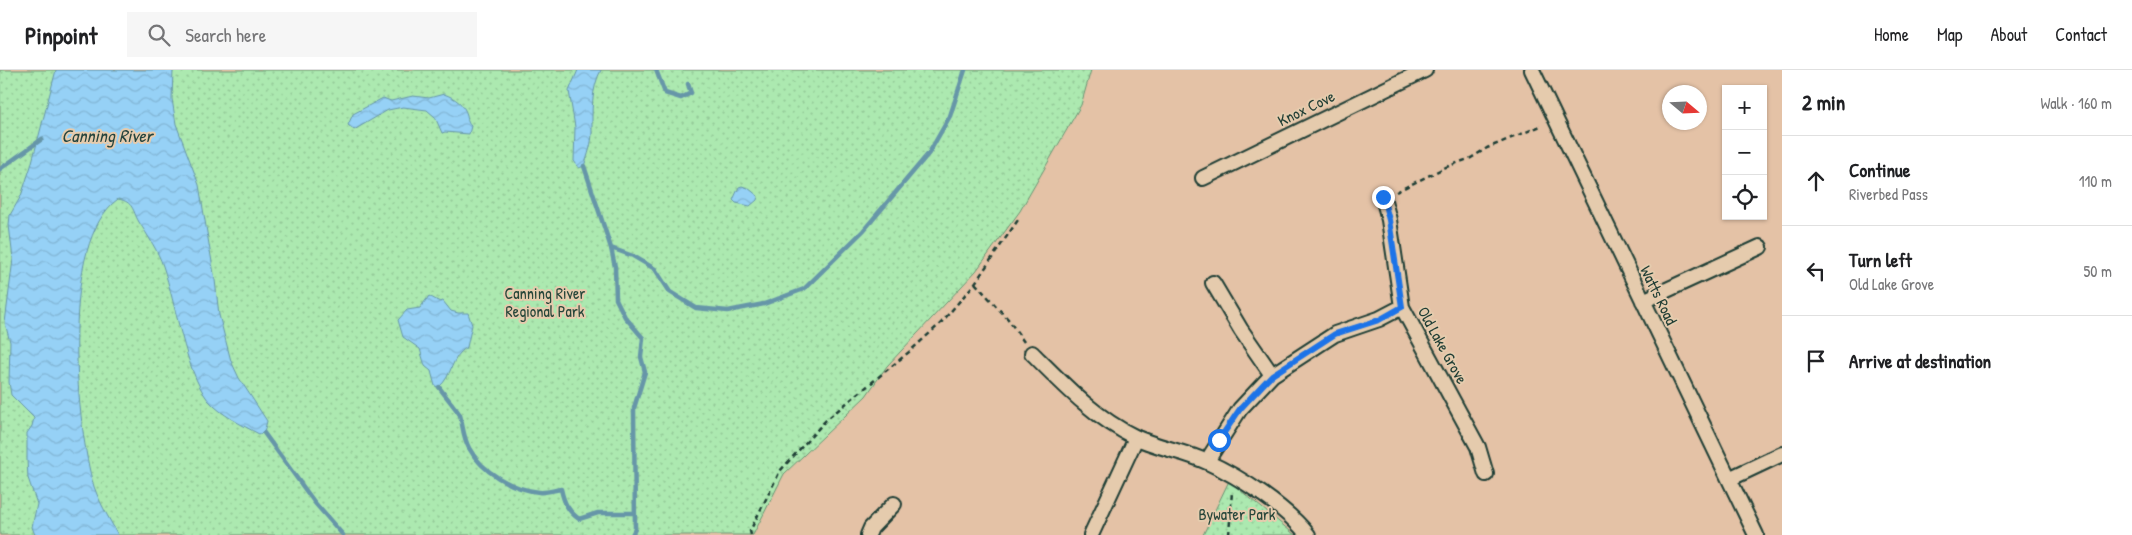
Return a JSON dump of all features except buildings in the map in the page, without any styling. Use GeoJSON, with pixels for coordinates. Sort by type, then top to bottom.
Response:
{"type":"FeatureCollection","features":[{"type":"Feature","properties":{"kind":"street","name":"Knox Cove"},"geometry":{"type":"LineString","coordinates":[[1203,178],[1425,70]]}},
{"type":"Feature","properties":{"kind":"street","name":"Watts Road"},"geometry":{"type":"LineString","coordinates":[[1532,70],[1756,535]]}},
{"type":"Feature","properties":{"kind":"street","name":"Old Lake Grove"},"geometry":{"type":"LineString","coordinates":[[1383,197],[1389,220],[1402,307],[1478,447],[1486,474]]}},
{"type":"Feature","properties":{"kind":"street"},"geometry":{"type":"LineString","coordinates":[[1643,301],[1760,247]]}},
{"type":"Feature","properties":{"kind":"street"},"geometry":{"type":"LineString","coordinates":[[1214,283],[1241,330],[1272,375]]}},
{"type":"Feature","properties":{"kind":"street"},"geometry":{"type":"LineString","coordinates":[[1207,461],[1240,409],[1272,375],[1335,334],[1379,320],[1402,307]]}},
{"type":"Feature","properties":{"kind":"street"},"geometry":{"type":"LineString","coordinates":[[1032,354],[1103,418],[1136,438],[1207,461],[1273,501],[1308,535]]}},
{"type":"Feature","properties":{"kind":"street"},"geometry":{"type":"LineString","coordinates":[[1091,535],[1136,438]]}},
{"type":"Feature","properties":{"kind":"street"},"geometry":{"type":"LineString","coordinates":[[1729,480],[1782,454]]}},
{"type":"Feature","properties":{"kind":"street"},"geometry":{"type":"LineString","coordinates":[[868,535],[871,528],[894,504]]}},
{"type":"Feature","properties":{"kind":"path"},"geometry":{"type":"LineString","coordinates":[[1383,197],[1408,188],[1446,167],[1471,158],[1487,148],[1518,137],[1556,119]]}},
{"type":"Feature","properties":{"kind":"path"},"geometry":{"type":"LineString","coordinates":[[751,535],[750,531],[780,472],[826,420],[909,352],[941,323],[975,284],[1020,217]]}},
{"type":"Feature","properties":{"kind":"path"},"geometry":{"type":"LineString","coordinates":[[975,284],[1008,319],[1032,354]]}},
{"type":"Feature","properties":{"kind":"path"},"geometry":{"type":"LineString","coordinates":[[1230,535],[1233,477]]}},
{"type":"Feature","properties":{"kind":"green space","name":"Canning River Regional Park"},"geometry":{"type":"Polygon","coordinates":[[[0,70],[1091,70],[1081,105],[1020,211],[976,271],[887,366],[866,396],[784,474],[753,535],[0,535],[0,70]]]}},
{"type":"Feature","properties":{"kind":"green space","name":"Bywater Park"},"geometry":{"type":"Polygon","coordinates":[[[1229,481],[1295,535],[1203,535],[1229,481]]]}},
{"type":"Feature","properties":{"kind":"water","name":"Canning River"},"geometry":{"type":"Polygon","coordinates":[[[56,70],[173,70],[172,99],[176,124],[199,185],[219,315],[231,361],[239,378],[267,421],[264,433],[259,434],[225,415],[208,400],[193,372],[163,266],[153,244],[130,204],[118,199],[99,221],[87,252],[80,290],[77,332],[81,416],[86,452],[94,487],[118,535],[35,535],[32,527],[37,504],[28,478],[27,460],[27,433],[32,426],[34,418],[11,395],[9,382],[10,342],[5,323],[13,259],[9,225],[10,215],[21,196],[31,166],[56,70]]]}},
{"type":"Feature","properties":{"kind":"water"},"geometry":{"type":"Polygon","coordinates":[[[578,70],[601,70],[594,92],[591,145],[584,166],[579,168],[574,161],[575,127],[569,91],[578,70]]]}},
{"type":"Feature","properties":{"kind":"water"},"geometry":{"type":"Polygon","coordinates":[[[444,94],[464,108],[471,126],[469,134],[442,133],[435,117],[427,110],[403,107],[388,110],[354,130],[348,125],[353,114],[383,98],[391,101],[413,96],[429,98],[444,94]]]}},
{"type":"Feature","properties":{"kind":"water"},"geometry":{"type":"Polygon","coordinates":[[[742,186],[758,196],[757,200],[750,206],[736,203],[733,200],[739,187],[742,186]]]}},
{"type":"Feature","properties":{"kind":"water"},"geometry":{"type":"Polygon","coordinates":[[[429,296],[440,302],[443,301],[451,311],[468,313],[472,325],[467,347],[457,356],[447,377],[439,387],[435,386],[431,371],[425,366],[420,349],[403,337],[398,320],[407,310],[420,308],[429,296]]]}},
{"type":"Feature","properties":{"kind":"waterway"},"geometry":{"type":"LineString","coordinates":[[656,70],[665,93],[681,98],[691,93],[688,84]]}},
{"type":"Feature","properties":{"kind":"waterway"},"geometry":{"type":"LineString","coordinates":[[611,248],[633,256],[655,269],[670,292],[696,308],[728,311],[764,304],[804,289],[863,231],[929,153],[950,116],[965,70]]}},
{"type":"Feature","properties":{"kind":"waterway"},"geometry":{"type":"LineString","coordinates":[[0,169],[42,139]]}},
{"type":"Feature","properties":{"kind":"waterway"},"geometry":{"type":"LineString","coordinates":[[584,166],[611,248],[615,267],[616,299],[625,317],[643,338],[641,357],[645,372],[634,408],[635,529],[632,535]]}},
{"type":"Feature","properties":{"kind":"waterway"},"geometry":{"type":"LineString","coordinates":[[439,387],[460,415],[465,440],[469,448],[481,465],[498,478],[528,490],[547,492],[561,489],[567,506],[579,519],[598,513],[635,513]]}},
{"type":"Feature","properties":{"kind":"waterway"},"geometry":{"type":"LineString","coordinates":[[264,433],[315,503],[343,535]]}},
{"type":"Feature","properties":{"kind":"route"},"geometry":{"type":"LineString","coordinates":[[1219,440],[1240,409],[1272,375],[1335,334],[1379,320],[1402,307],[1389,220],[1383,197]]}}]}
